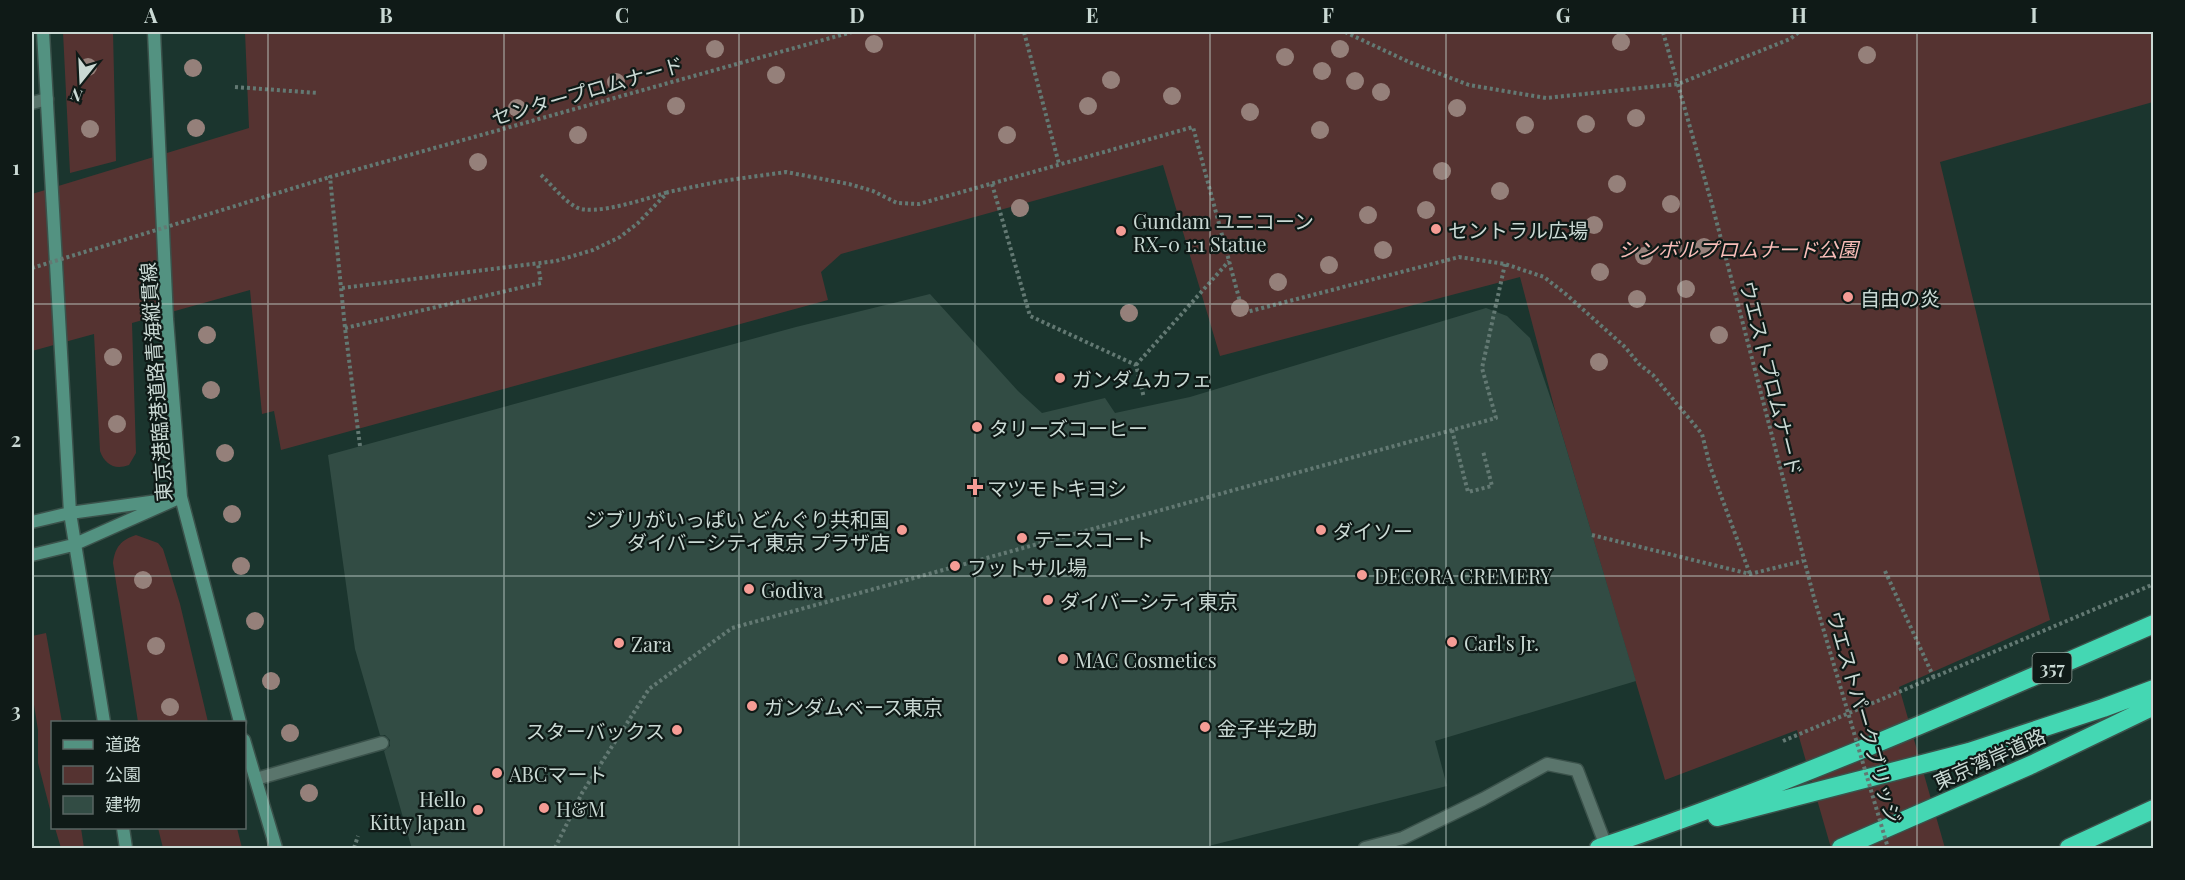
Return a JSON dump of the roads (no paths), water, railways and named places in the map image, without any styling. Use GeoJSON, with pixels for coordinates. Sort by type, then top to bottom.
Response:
{"type":"FeatureCollection","features":[{"type":"Feature","properties":{"kind":"highway","name":"357"},"geometry":{"type":"LineString","coordinates":[[1603,847],[1769,786],[1950,712],[2154,624]]}},
{"type":"Feature","properties":{"kind":"highway"},"geometry":{"type":"LineString","coordinates":[[1633,837],[1970,752],[2154,689]]}},
{"type":"Feature","properties":{"kind":"highway","name":"東京湾岸道路"},"geometry":{"type":"LineString","coordinates":[[1841,849],[2033,764],[2154,706]]}},
{"type":"Feature","properties":{"kind":"highway"},"geometry":{"type":"LineString","coordinates":[[2068,849],[2154,809]]}},
{"type":"Feature","properties":{"kind":"street"},"geometry":{"type":"LineString","coordinates":[[43,32],[70,513],[104,721]]}},
{"type":"Feature","properties":{"kind":"street","name":"東京港臨港道路青海縦貫線"},"geometry":{"type":"LineString","coordinates":[[154,32],[167,320],[181,497],[239,721]]}},
{"type":"Feature","properties":{"kind":"street"},"geometry":{"type":"LineString","coordinates":[[32,522],[70,513],[181,497]]}},
{"type":"Feature","properties":{"kind":"street"},"geometry":{"type":"LineString","coordinates":[[32,555],[74,544],[181,497]]}},
{"type":"Feature","properties":{"kind":"street"},"geometry":{"type":"LineString","coordinates":[[246,746],[276,849]]}},
{"type":"Feature","properties":{"kind":"street"},"geometry":{"type":"LineString","coordinates":[[123,829],[126,849]]}},
{"type":"Feature","properties":{"kind":"lane"},"geometry":{"type":"LineString","coordinates":[[32,103],[47,99]]}},
{"type":"Feature","properties":{"kind":"lane"},"geometry":{"type":"LineString","coordinates":[[256,779],[382,743]]}},
{"type":"Feature","properties":{"kind":"lane"},"geometry":{"type":"LineString","coordinates":[[1365,849],[1403,838],[1483,799],[1547,764],[1577,770],[1603,847]]}},
{"type":"Feature","properties":{"kind":"place","name":"セントラル広場"},"geometry":{"type":"Point","coordinates":[1436,229]}},
{"type":"Feature","properties":{"kind":"place","name":"Gundam ユニコーン RX-0 1:1 Statue"},"geometry":{"type":"Point","coordinates":[1121,231]}},
{"type":"Feature","properties":{"kind":"place","name":"自由の炎"},"geometry":{"type":"Point","coordinates":[1848,297]}},
{"type":"Feature","properties":{"kind":"place","name":"ガンダムカフェ"},"geometry":{"type":"Point","coordinates":[1060,378]}},
{"type":"Feature","properties":{"kind":"place","name":"タリーズコーヒー"},"geometry":{"type":"Point","coordinates":[977,427]}},
{"type":"Feature","properties":{"kind":"place","name":"マツモトキヨシ"},"geometry":{"type":"Point","coordinates":[975,487]}},
{"type":"Feature","properties":{"kind":"place","name":"ジブリがいっぱい どんぐり共和国 ダイバーシティ東京 プラザ店"},"geometry":{"type":"Point","coordinates":[902,530]}},
{"type":"Feature","properties":{"kind":"place","name":"ダイソー"},"geometry":{"type":"Point","coordinates":[1321,530]}},
{"type":"Feature","properties":{"kind":"place","name":"テニスコート"},"geometry":{"type":"Point","coordinates":[1022,538]}},
{"type":"Feature","properties":{"kind":"place","name":"フットサル場"},"geometry":{"type":"Point","coordinates":[955,566]}},
{"type":"Feature","properties":{"kind":"place","name":"DECORA CREMERY"},"geometry":{"type":"Point","coordinates":[1362,575]}},
{"type":"Feature","properties":{"kind":"place","name":"Godiva"},"geometry":{"type":"Point","coordinates":[749,589]}},
{"type":"Feature","properties":{"kind":"place","name":"ダイバーシティ東京"},"geometry":{"type":"Point","coordinates":[1048,600]}},
{"type":"Feature","properties":{"kind":"place","name":"Carl's Jr."},"geometry":{"type":"Point","coordinates":[1452,642]}},
{"type":"Feature","properties":{"kind":"place","name":"Zara"},"geometry":{"type":"Point","coordinates":[619,643]}},
{"type":"Feature","properties":{"kind":"place","name":"MAC Cosmetics"},"geometry":{"type":"Point","coordinates":[1063,659]}},
{"type":"Feature","properties":{"kind":"place","name":"ガンダムベース東京"},"geometry":{"type":"Point","coordinates":[752,706]}},
{"type":"Feature","properties":{"kind":"place","name":"金子半之助"},"geometry":{"type":"Point","coordinates":[1205,727]}},
{"type":"Feature","properties":{"kind":"place","name":"スターバックス"},"geometry":{"type":"Point","coordinates":[677,730]}},
{"type":"Feature","properties":{"kind":"place","name":"ABCマート"},"geometry":{"type":"Point","coordinates":[497,773]}},
{"type":"Feature","properties":{"kind":"place","name":"H&M"},"geometry":{"type":"Point","coordinates":[544,808]}},
{"type":"Feature","properties":{"kind":"place","name":"Hello Kitty Japan"},"geometry":{"type":"Point","coordinates":[478,810]}},
{"type":"Feature","properties":{"kind":"park label","name":"シンボルプロムナード公園"},"geometry":{"type":"Point","coordinates":[1738,248]}}]}
